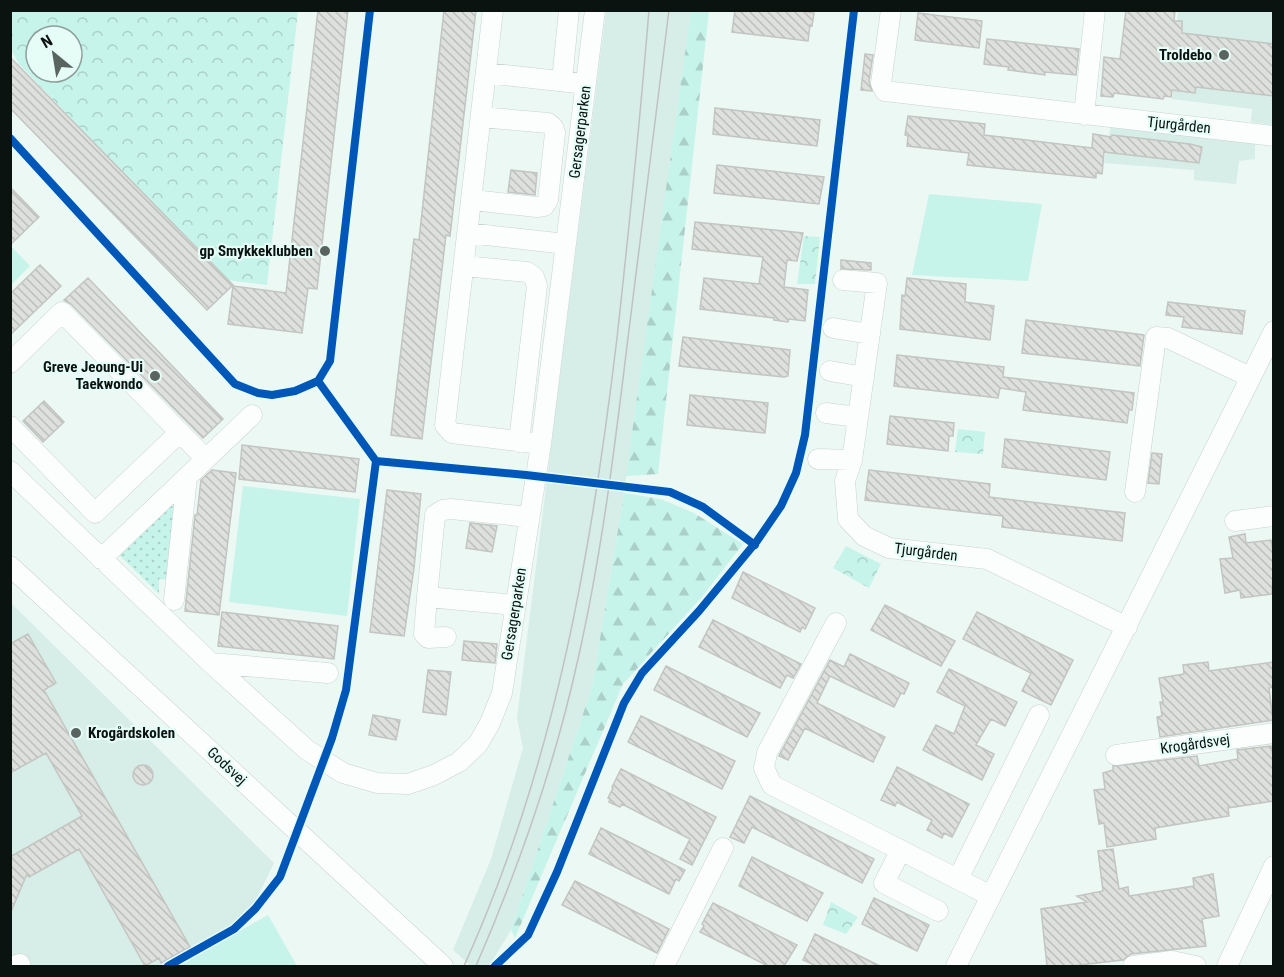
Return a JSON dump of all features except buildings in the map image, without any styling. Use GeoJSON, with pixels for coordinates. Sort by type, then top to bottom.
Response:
{"type":"FeatureCollection","features":[{"type":"Feature","properties":{"kind":"street"},"geometry":{"type":"LineString","coordinates":[[493,10],[445,425],[452,433],[541,444]]}},
{"type":"Feature","properties":{"kind":"street"},"geometry":{"type":"LineString","coordinates":[[561,81],[569,10]]}},
{"type":"Feature","properties":{"kind":"street","name":"Gersagerparken"},"geometry":{"type":"LineString","coordinates":[[10,471],[211,663],[307,750],[343,773],[377,783],[408,784],[434,775],[459,762],[478,744],[490,723],[502,693],[541,444],[595,10]]}},
{"type":"Feature","properties":{"kind":"street","name":"Tjurgården"},"geometry":{"type":"LineString","coordinates":[[891,10],[881,83],[885,91],[1274,136]]}},
{"type":"Feature","properties":{"kind":"street"},"geometry":{"type":"LineString","coordinates":[[1084,115],[1095,10]]}},
{"type":"Feature","properties":{"kind":"street"},"geometry":{"type":"LineString","coordinates":[[486,73],[586,84]]}},
{"type":"Feature","properties":{"kind":"street"},"geometry":{"type":"LineString","coordinates":[[472,200],[544,207],[548,200],[555,133],[553,127],[548,123],[481,117]]}},
{"type":"Feature","properties":{"kind":"street"},"geometry":{"type":"LineString","coordinates":[[468,233],[566,244]]}},
{"type":"Feature","properties":{"kind":"street"},"geometry":{"type":"LineString","coordinates":[[464,266],[527,272],[531,273],[536,281],[519,442]]}},
{"type":"Feature","properties":{"kind":"street","name":"Tjurgården"},"geometry":{"type":"LineString","coordinates":[[843,280],[877,283],[852,460],[845,482],[848,519],[864,536],[890,548],[987,559],[1127,627]]}},
{"type":"Feature","properties":{"kind":"street"},"geometry":{"type":"LineString","coordinates":[[10,363],[62,312],[206,459]]}},
{"type":"Feature","properties":{"kind":"street"},"geometry":{"type":"LineString","coordinates":[[833,328],[870,334]]}},
{"type":"Feature","properties":{"kind":"street"},"geometry":{"type":"LineString","coordinates":[[956,966],[1274,331]]}},
{"type":"Feature","properties":{"kind":"street"},"geometry":{"type":"LineString","coordinates":[[1135,492],[1156,337],[1168,338],[1250,377]]}},
{"type":"Feature","properties":{"kind":"street"},"geometry":{"type":"LineString","coordinates":[[830,371],[864,377]]}},
{"type":"Feature","properties":{"kind":"street"},"geometry":{"type":"LineString","coordinates":[[826,413],[858,417]]}},
{"type":"Feature","properties":{"kind":"street"},"geometry":{"type":"LineString","coordinates":[[101,559],[252,415]]}},
{"type":"Feature","properties":{"kind":"street"},"geometry":{"type":"LineString","coordinates":[[10,426],[94,513],[180,432]]}},
{"type":"Feature","properties":{"kind":"street"},"geometry":{"type":"LineString","coordinates":[[818,459],[852,460]]}},
{"type":"Feature","properties":{"kind":"street"},"geometry":{"type":"LineString","coordinates":[[174,600],[187,477]]}},
{"type":"Feature","properties":{"kind":"street"},"geometry":{"type":"LineString","coordinates":[[446,637],[428,638],[424,634],[435,515],[443,510],[451,509],[529,517]]}},
{"type":"Feature","properties":{"kind":"street"},"geometry":{"type":"LineString","coordinates":[[1235,521],[1274,516]]}},
{"type":"Feature","properties":{"kind":"street","name":"Godsvej"},"geometry":{"type":"LineString","coordinates":[[10,566],[443,966]]}},
{"type":"Feature","properties":{"kind":"street"},"geometry":{"type":"LineString","coordinates":[[427,597],[516,605]]}},
{"type":"Feature","properties":{"kind":"street"},"geometry":{"type":"LineString","coordinates":[[836,623],[767,753],[764,768],[772,785],[991,896]]}},
{"type":"Feature","properties":{"kind":"street"},"geometry":{"type":"LineString","coordinates":[[211,663],[328,673]]}},
{"type":"Feature","properties":{"kind":"street"},"geometry":{"type":"LineString","coordinates":[[958,879],[1039,715]]}},
{"type":"Feature","properties":{"kind":"street","name":"Krogårdsvej"},"geometry":{"type":"LineString","coordinates":[[1116,755],[1274,733]]}},
{"type":"Feature","properties":{"kind":"street"},"geometry":{"type":"LineString","coordinates":[[664,966],[723,849]]}},
{"type":"Feature","properties":{"kind":"street"},"geometry":{"type":"LineString","coordinates":[[901,850],[884,883],[938,911]]}},
{"type":"Feature","properties":{"kind":"street"},"geometry":{"type":"LineString","coordinates":[[1227,966],[1274,866]]}},
{"type":"Feature","properties":{"kind":"street"},"geometry":{"type":"LineString","coordinates":[[1133,966],[1173,961],[1196,966]]}},
{"type":"Feature","properties":{"kind":"shaded area"},"geometry":{"type":"Polygon","coordinates":[[[606,11],[691,11],[624,493],[592,687],[511,930],[489,966],[471,966],[453,950],[491,859],[523,748],[517,718],[606,11]]]}},
{"type":"Feature","properties":{"kind":"shaded area","name":"Troldebo"},"geometry":{"type":"Polygon","coordinates":[[[1178,11],[1273,11],[1273,125],[1251,122],[1252,109],[1172,99],[1178,11]]]}},
{"type":"Feature","properties":{"kind":"shaded area"},"geometry":{"type":"Polygon","coordinates":[[[1111,125],[1255,141],[1255,159],[1239,161],[1236,184],[1194,180],[1194,170],[1104,163],[1111,125]]]}},
{"type":"Feature","properties":{"kind":"shaded area","name":"Krogårdskolen"},"geometry":{"type":"Polygon","coordinates":[[[10,602],[274,863],[246,920],[163,966],[11,966],[10,602]]]}},
{"type":"Feature","properties":{"kind":"green space"},"geometry":{"type":"Polygon","coordinates":[[[691,10],[709,11],[658,474],[626,476],[691,10]]]}},
{"type":"Feature","properties":{"kind":"green space"},"geometry":{"type":"Polygon","coordinates":[[[10,11],[298,11],[267,285],[226,280],[38,84],[84,84],[84,24],[24,24],[24,69],[11,50],[10,11]]]}},
{"type":"Feature","properties":{"kind":"green space"},"geometry":{"type":"Polygon","coordinates":[[[929,194],[1042,204],[1028,281],[912,275],[929,194]]]}},
{"type":"Feature","properties":{"kind":"green space"},"geometry":{"type":"Polygon","coordinates":[[[804,236],[820,237],[815,284],[797,284],[804,236]]]}},
{"type":"Feature","properties":{"kind":"green space"},"geometry":{"type":"Polygon","coordinates":[[[11,246],[30,266],[11,285],[11,246]]]}},
{"type":"Feature","properties":{"kind":"green space"},"geometry":{"type":"Polygon","coordinates":[[[958,429],[985,432],[983,454],[955,452],[958,429]]]}},
{"type":"Feature","properties":{"kind":"green space"},"geometry":{"type":"Polygon","coordinates":[[[243,486],[360,499],[347,616],[229,602],[243,486]]]}},
{"type":"Feature","properties":{"kind":"green space"},"geometry":{"type":"Polygon","coordinates":[[[181,491],[171,580],[159,579],[159,594],[118,554],[181,491]]]}},
{"type":"Feature","properties":{"kind":"green space"},"geometry":{"type":"Polygon","coordinates":[[[624,493],[661,499],[694,513],[743,544],[701,598],[623,684],[515,938],[511,930],[592,687],[624,493]]]}},
{"type":"Feature","properties":{"kind":"green space"},"geometry":{"type":"Polygon","coordinates":[[[846,546],[881,564],[869,588],[833,568],[846,546]]]}},
{"type":"Feature","properties":{"kind":"green space"},"geometry":{"type":"Polygon","coordinates":[[[831,902],[858,917],[846,934],[823,925],[831,902]]]}},
{"type":"Feature","properties":{"kind":"green space"},"geometry":{"type":"Polygon","coordinates":[[[268,915],[297,966],[178,966],[268,915]]]}},
{"type":"Feature","properties":{"kind":"tram line"},"geometry":{"type":"LineString","coordinates":[[464,966],[496,890],[523,814],[546,736],[581,580],[595,500],[617,338],[649,10]]}},
{"type":"Feature","properties":{"kind":"tram line"},"geometry":{"type":"LineString","coordinates":[[476,966],[507,891],[547,776],[569,698],[587,619],[613,459],[669,10]]}},
{"type":"Feature","properties":{"kind":"cycle path"},"geometry":{"type":"LineString","coordinates":[[10,138],[235,384],[258,393],[272,395],[295,391],[318,381],[330,361],[370,10]]}},
{"type":"Feature","properties":{"kind":"cycle path"},"geometry":{"type":"LineString","coordinates":[[495,966],[528,935],[557,872],[624,703],[642,673],[699,611],[757,541],[781,506],[796,473],[805,435],[854,10]]}},
{"type":"Feature","properties":{"kind":"cycle path"},"geometry":{"type":"LineString","coordinates":[[318,381],[376,461],[526,475],[670,492],[703,507],[755,545]]}},
{"type":"Feature","properties":{"kind":"cycle path"},"geometry":{"type":"LineString","coordinates":[[168,966],[234,929],[255,909],[280,877],[332,738],[346,690],[376,461]]}},
{"type":"Feature","properties":{"kind":"place","name":"Troldebo"},"geometry":{"type":"Point","coordinates":[1224,55]}},
{"type":"Feature","properties":{"kind":"place","name":"gp Smykkeklubben"},"geometry":{"type":"Point","coordinates":[325,251]}},
{"type":"Feature","properties":{"kind":"place","name":"Greve Jeoung-Ui Taekwondo"},"geometry":{"type":"Point","coordinates":[155,376]}},
{"type":"Feature","properties":{"kind":"place","name":"Krogårdskolen"},"geometry":{"type":"Point","coordinates":[76,733]}}]}
